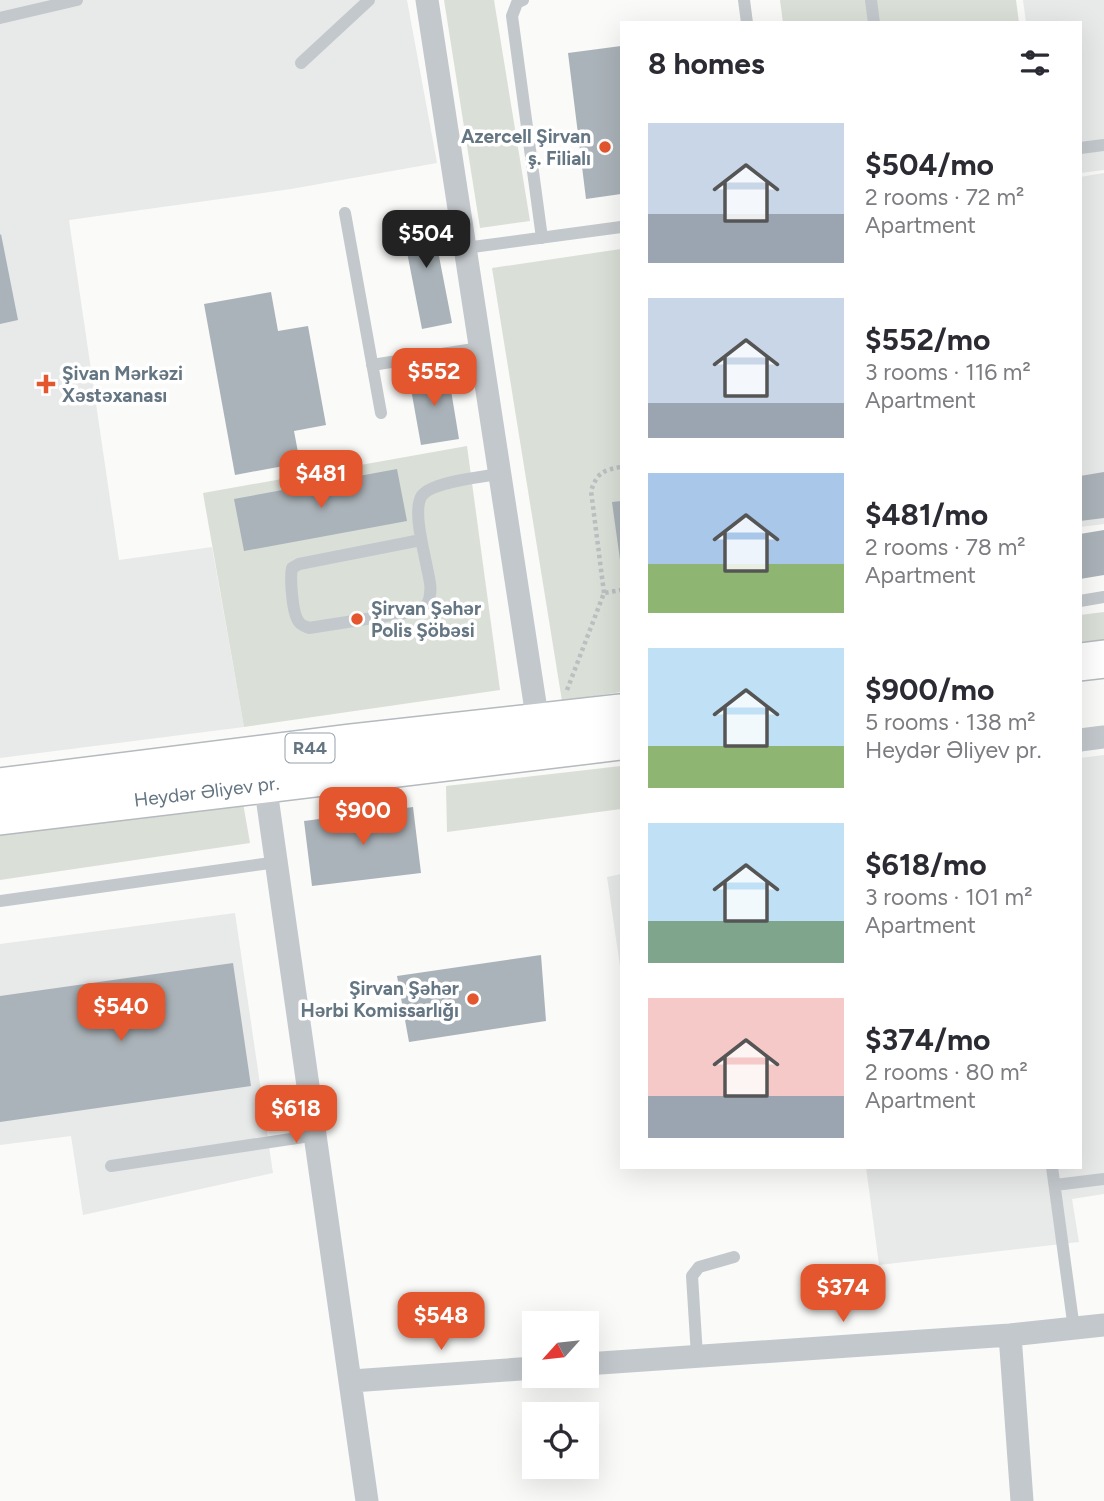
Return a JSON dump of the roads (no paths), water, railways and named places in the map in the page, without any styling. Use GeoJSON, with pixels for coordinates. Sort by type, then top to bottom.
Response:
{"type":"FeatureCollection","features":[{"type":"Feature","properties":{"kind":"main road"},"geometry":{"type":"LineString","coordinates":[[1082,662],[1104,659]]}},
{"type":"Feature","properties":{"kind":"main road"},"geometry":{"type":"LineString","coordinates":[[1082,688],[1104,685]]}},
{"type":"Feature","properties":{"kind":"main road","name":"Heydər Əliyev pr."},"geometry":{"type":"LineString","coordinates":[[0,787],[349,743],[550,712],[620,713]]}},
{"type":"Feature","properties":{"kind":"main road","name":"Heydər Əliyev pr."},"geometry":{"type":"LineString","coordinates":[[0,816],[620,741]]}},
{"type":"Feature","properties":{"kind":"street"},"geometry":{"type":"LineString","coordinates":[[427,0],[499,474],[550,712]]}},
{"type":"Feature","properties":{"kind":"street"},"geometry":{"type":"LineString","coordinates":[[1082,740],[1104,737]]}},
{"type":"Feature","properties":{"kind":"street"},"geometry":{"type":"LineString","coordinates":[[265,783],[368,1501]]}},
{"type":"Feature","properties":{"kind":"street"},"geometry":{"type":"LineString","coordinates":[[599,1363],[1010,1335],[1104,1325]]}},
{"type":"Feature","properties":{"kind":"street"},"geometry":{"type":"LineString","coordinates":[[1010,1335],[1022,1501]]}},
{"type":"Feature","properties":{"kind":"street"},"geometry":{"type":"LineString","coordinates":[[352,1381],[522,1369]]}},
{"type":"Feature","properties":{"kind":"lane"},"geometry":{"type":"LineString","coordinates":[[0,18],[25,5],[77,0]]}},
{"type":"Feature","properties":{"kind":"lane"},"geometry":{"type":"LineString","coordinates":[[301,63],[369,0]]}},
{"type":"Feature","properties":{"kind":"lane"},"geometry":{"type":"LineString","coordinates":[[523,0],[517,3],[512,16],[542,238]]}},
{"type":"Feature","properties":{"kind":"lane"},"geometry":{"type":"LineString","coordinates":[[744,0],[747,21]]}},
{"type":"Feature","properties":{"kind":"lane"},"geometry":{"type":"LineString","coordinates":[[871,0],[874,21]]}},
{"type":"Feature","properties":{"kind":"lane"},"geometry":{"type":"LineString","coordinates":[[1082,148],[1104,145]]}},
{"type":"Feature","properties":{"kind":"lane"},"geometry":{"type":"LineString","coordinates":[[345,213],[381,413]]}},
{"type":"Feature","properties":{"kind":"lane"},"geometry":{"type":"LineString","coordinates":[[465,248],[620,227]]}},
{"type":"Feature","properties":{"kind":"lane"},"geometry":{"type":"LineString","coordinates":[[372,365],[480,348]]}},
{"type":"Feature","properties":{"kind":"lane"},"geometry":{"type":"LineString","coordinates":[[421,540],[299,564],[292,568],[290,577],[296,617],[300,624],[309,628],[411,612],[427,605],[432,593],[421,540],[418,505],[423,494],[435,487],[499,474]]}},
{"type":"Feature","properties":{"kind":"lane"},"geometry":{"type":"LineString","coordinates":[[1082,601],[1104,597]]}},
{"type":"Feature","properties":{"kind":"lane"},"geometry":{"type":"LineString","coordinates":[[0,901],[276,862]]}},
{"type":"Feature","properties":{"kind":"lane"},"geometry":{"type":"LineString","coordinates":[[111,1166],[317,1135]]}},
{"type":"Feature","properties":{"kind":"lane"},"geometry":{"type":"LineString","coordinates":[[1052,1169],[1074,1329]]}},
{"type":"Feature","properties":{"kind":"lane"},"geometry":{"type":"LineString","coordinates":[[1055,1185],[1104,1179]]}},
{"type":"Feature","properties":{"kind":"lane"},"geometry":{"type":"LineString","coordinates":[[697,1356],[692,1276],[699,1267],[734,1256]]}},
{"type":"Feature","properties":{"kind":"place","name":"Azercell Şirvan ş. Filialı"},"geometry":{"type":"Point","coordinates":[605,147]}},
{"type":"Feature","properties":{"kind":"place","name":"Şivan Mərkəzi Xəstəxanası"},"geometry":{"type":"Point","coordinates":[46,384]}},
{"type":"Feature","properties":{"kind":"place","name":"Şirvan Şəhər Polis Şöbəsi"},"geometry":{"type":"Point","coordinates":[357,619]}},
{"type":"Feature","properties":{"kind":"place","name":"Şirvan Şəhər Hərbi Komissarlığı"},"geometry":{"type":"Point","coordinates":[473,999]}}]}
